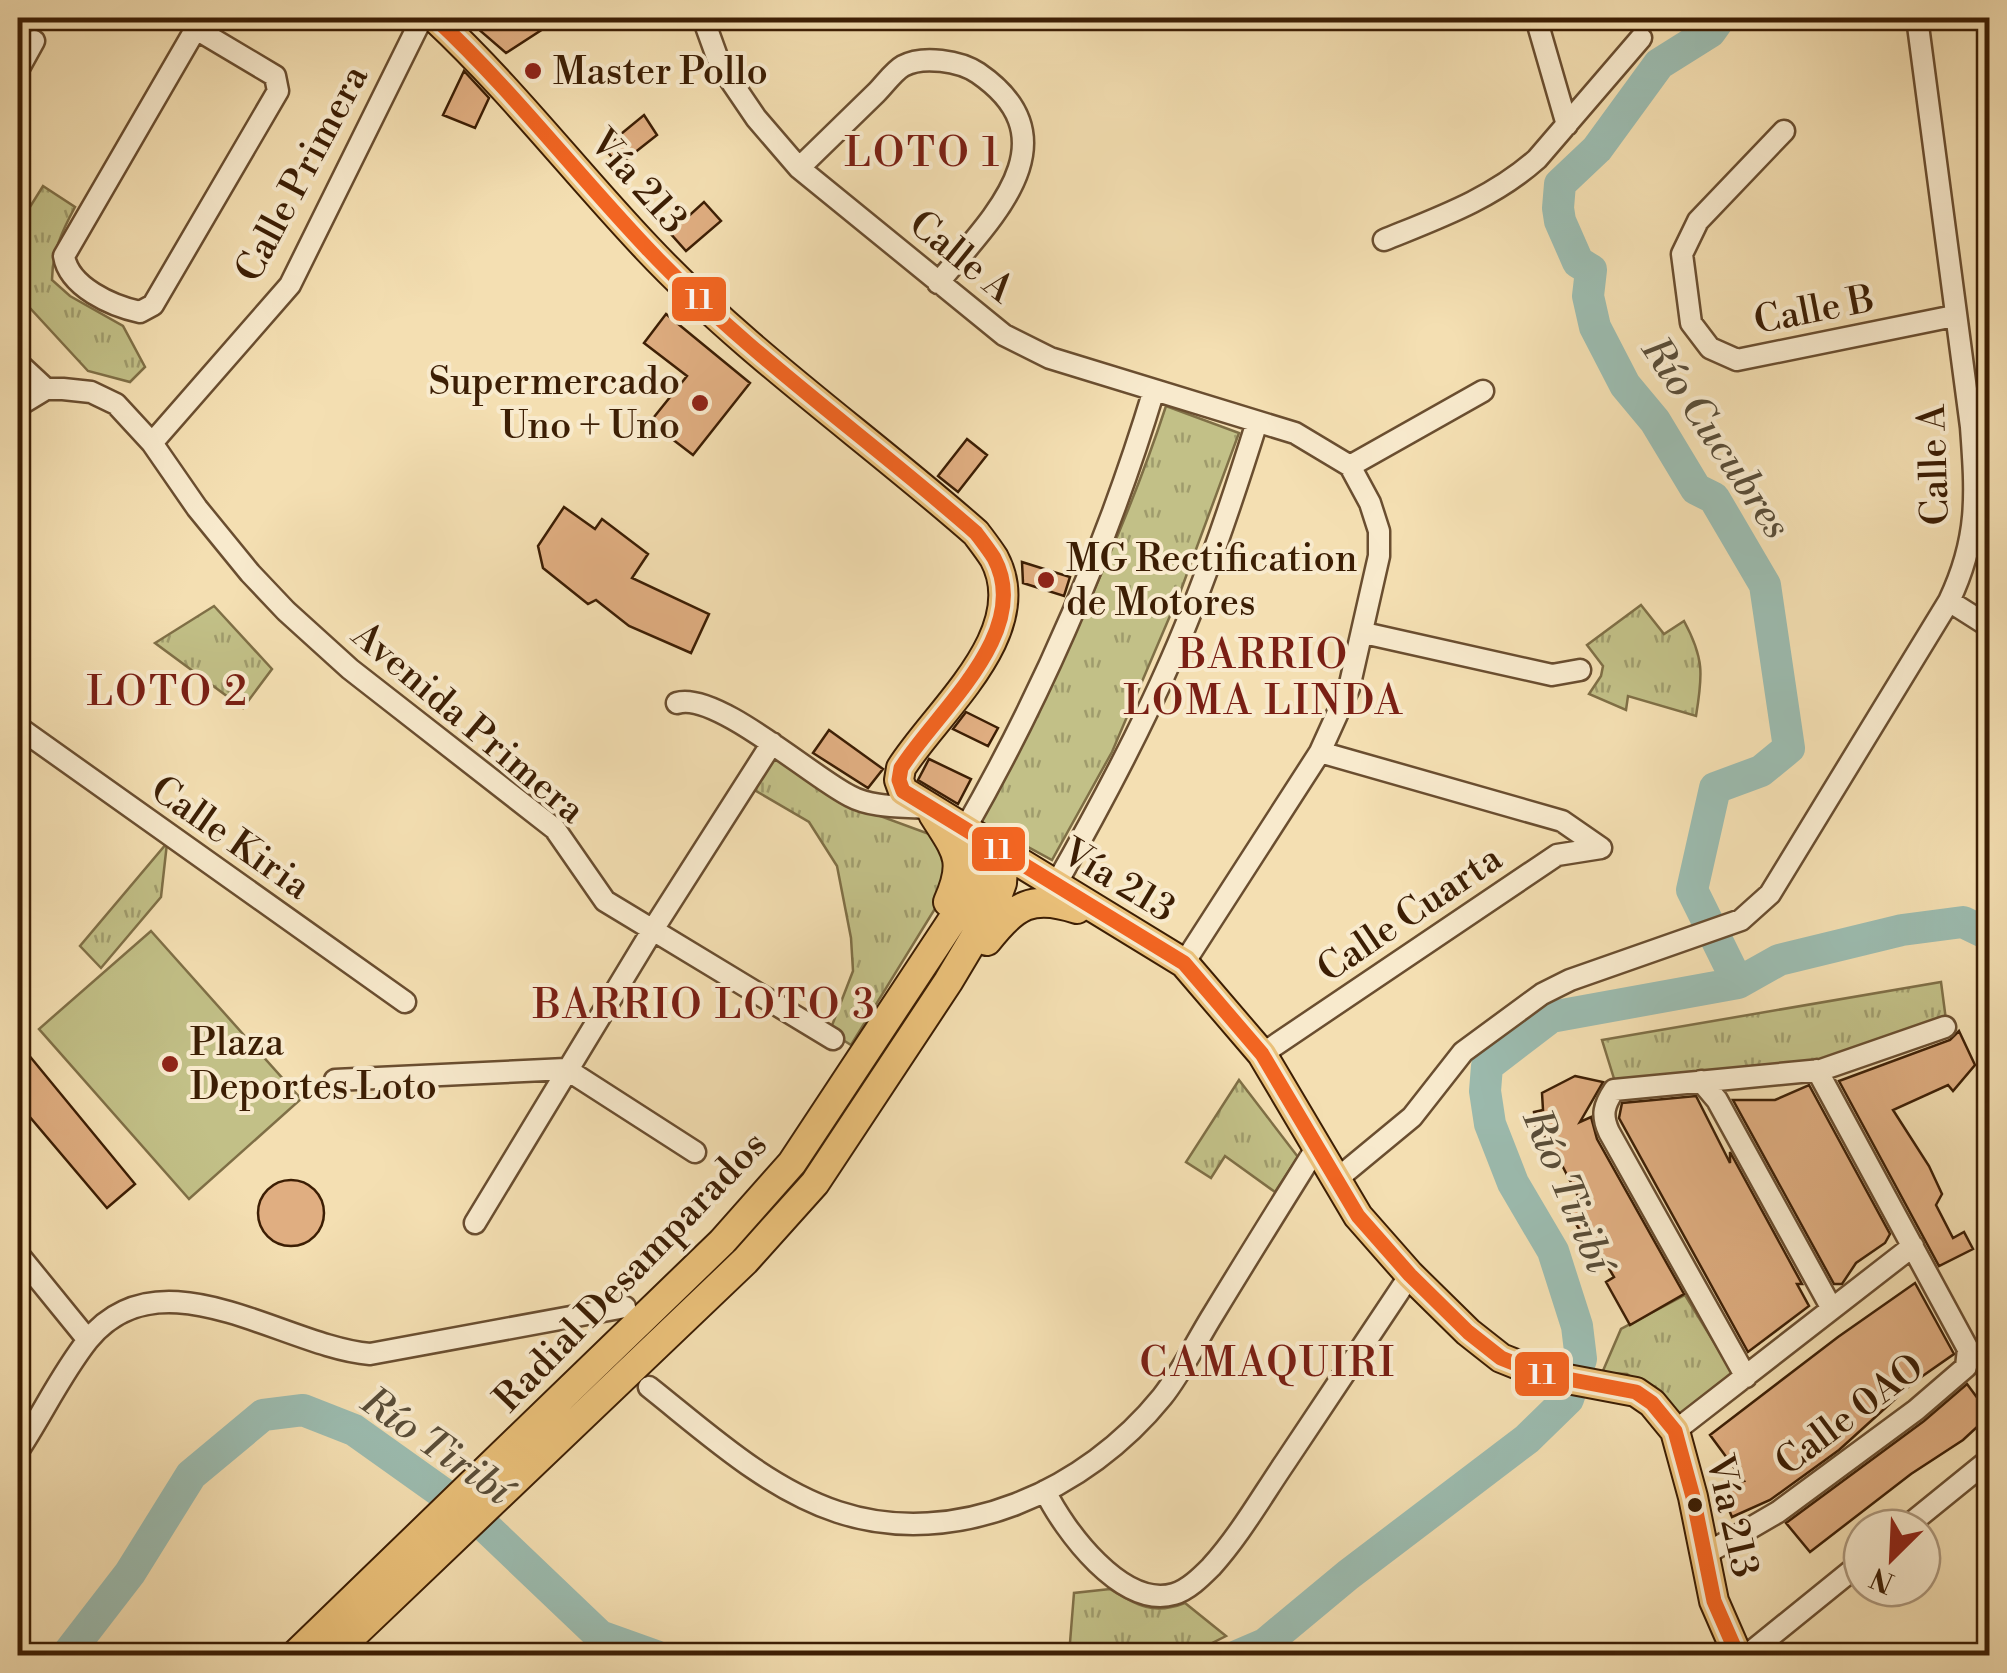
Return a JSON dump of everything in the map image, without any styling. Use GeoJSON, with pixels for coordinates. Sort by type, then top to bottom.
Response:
{"type":"FeatureCollection","features":[{"type":"Feature","properties":{"kind":"main road","name":"Vía 213"},"geometry":{"type":"LineString","coordinates":[[435,18],[488,67],[647,248],[694,294],[976,533],[994,558],[1002,578],[1004,604],[993,644],[901,768],[899,780],[903,791],[1184,963],[1262,1054],[1358,1216],[1410,1276],[1468,1332],[1500,1358],[1540,1374],[1636,1392],[1652,1403],[1675,1431],[1714,1600],[1738,1656]]}},
{"type":"Feature","properties":{"kind":"main road"},"geometry":{"type":"LineString","coordinates":[[926,961],[960,876],[958,858],[930,808]]}},
{"type":"Feature","properties":{"kind":"main road","name":"Radial Desamparados"},"geometry":{"type":"LineString","coordinates":[[294,1656],[372,1598],[548,1428],[792,1163],[969,894],[979,872],[984,840]]}},
{"type":"Feature","properties":{"kind":"main road","name":"Radial Desamparados"},"geometry":{"type":"LineString","coordinates":[[548,1428],[746,1261],[815,1183],[948,982],[994,904],[1002,882],[984,840]]}},
{"type":"Feature","properties":{"kind":"main road"},"geometry":{"type":"LineString","coordinates":[[948,982],[971,962],[1018,902],[1036,891],[1056,886]]}},
{"type":"Feature","properties":{"kind":"main road"},"geometry":{"type":"LineString","coordinates":[[1006,918],[1032,903],[1050,900],[1118,922]]}},
{"type":"Feature","properties":{"kind":"main road","name":"Radial Desamparados"},"geometry":{"type":"LineString","coordinates":[[331,1656],[372,1598]]}},
{"type":"Feature","properties":{"kind":"street","name":"Calle Primera"},"geometry":{"type":"LineString","coordinates":[[152,443],[290,285],[422,18]]}},
{"type":"Feature","properties":{"kind":"street","name":"Calle A"},"geometry":{"type":"LineString","coordinates":[[703,18],[720,65],[756,118],[799,168],[1004,335],[1050,358],[1295,433],[1350,466]]}},
{"type":"Feature","properties":{"kind":"street"},"geometry":{"type":"LineString","coordinates":[[1536,18],[1567,125]]}},
{"type":"Feature","properties":{"kind":"street","name":"Calle A"},"geometry":{"type":"LineString","coordinates":[[1337,1179],[1412,1117],[1463,1052],[1542,994],[1570,980],[1741,920],[1770,894],[1949,601],[1966,566],[1972,542],[1975,484],[1971,427],[1917,18]]}},
{"type":"Feature","properties":{"kind":"street"},"geometry":{"type":"LineString","coordinates":[[199,23],[276,76],[278,91],[152,306],[140,312],[126,309],[74,280],[66,269],[64,256],[199,23]]}},
{"type":"Feature","properties":{"kind":"street"},"geometry":{"type":"LineString","coordinates":[[1384,240],[1479,200],[1518,175],[1567,125],[1641,38]]}},
{"type":"Feature","properties":{"kind":"street"},"geometry":{"type":"LineString","coordinates":[[18,70],[34,41]]}},
{"type":"Feature","properties":{"kind":"street"},"geometry":{"type":"LineString","coordinates":[[799,168],[904,66],[938,60],[970,68],[997,86],[1014,109],[1022,134],[1017,179],[1006,199],[938,282]]}},
{"type":"Feature","properties":{"kind":"street","name":"Calle B"},"geometry":{"type":"LineString","coordinates":[[1784,131],[1698,221],[1682,254],[1691,323],[1710,348],[1736,360],[1954,316]]}},
{"type":"Feature","properties":{"kind":"street"},"geometry":{"type":"LineString","coordinates":[[18,363],[46,390],[18,406]]}},
{"type":"Feature","properties":{"kind":"street","name":"Avenida Primera"},"geometry":{"type":"LineString","coordinates":[[46,390],[78,389],[104,396],[126,412],[197,508],[286,611],[372,688],[484,771],[555,830],[605,901],[834,1039]]}},
{"type":"Feature","properties":{"kind":"street"},"geometry":{"type":"LineString","coordinates":[[984,840],[1031,709],[1087,584],[1129,472],[1154,390]]}},
{"type":"Feature","properties":{"kind":"street"},"geometry":{"type":"LineString","coordinates":[[1184,963],[1320,752],[1349,688],[1379,556],[1379,532],[1370,503],[1350,466],[1483,391]]}},
{"type":"Feature","properties":{"kind":"street"},"geometry":{"type":"LineString","coordinates":[[1056,886],[1136,737],[1172,660],[1258,422]]}},
{"type":"Feature","properties":{"kind":"street"},"geometry":{"type":"LineString","coordinates":[[1949,601],[1990,627]]}},
{"type":"Feature","properties":{"kind":"street"},"geometry":{"type":"LineString","coordinates":[[1364,634],[1552,674],[1580,670]]}},
{"type":"Feature","properties":{"kind":"street"},"geometry":{"type":"LineString","coordinates":[[677,703],[698,702],[772,743],[854,798],[930,808]]}},
{"type":"Feature","properties":{"kind":"street","name":"Calle Kiria"},"geometry":{"type":"LineString","coordinates":[[18,726],[405,1002]]}},
{"type":"Feature","properties":{"kind":"street"},"geometry":{"type":"LineString","coordinates":[[475,1222],[772,743]]}},
{"type":"Feature","properties":{"kind":"street","name":"Calle Cuarta"},"geometry":{"type":"LineString","coordinates":[[1262,1054],[1557,855],[1601,848],[1562,820],[1320,752]]}},
{"type":"Feature","properties":{"kind":"street"},"geometry":{"type":"LineString","coordinates":[[854,798],[877,792],[901,768]]}},
{"type":"Feature","properties":{"kind":"street"},"geometry":{"type":"LineString","coordinates":[[1746,1377],[1603,1120],[1614,1090],[1818,1070],[1945,1027]]}},
{"type":"Feature","properties":{"kind":"street"},"geometry":{"type":"LineString","coordinates":[[335,1080],[566,1070],[695,1152]]}},
{"type":"Feature","properties":{"kind":"street"},"geometry":{"type":"LineString","coordinates":[[1675,1431],[1913,1246],[1818,1070]]}},
{"type":"Feature","properties":{"kind":"street"},"geometry":{"type":"LineString","coordinates":[[1701,1082],[1717,1100],[1832,1309]]}},
{"type":"Feature","properties":{"kind":"street"},"geometry":{"type":"LineString","coordinates":[[649,1387],[760,1472],[795,1494],[837,1512],[866,1520],[910,1524],[958,1522],[994,1513],[1044,1491],[1084,1467],[1124,1436],[1162,1396],[1318,1145]]}},
{"type":"Feature","properties":{"kind":"street","name":"Calle 0AO"},"geometry":{"type":"LineString","coordinates":[[1704,1555],[1778,1512],[1966,1368],[1968,1348],[1913,1246]]}},
{"type":"Feature","properties":{"kind":"street"},"geometry":{"type":"LineString","coordinates":[[18,1254],[88,1340]]}},
{"type":"Feature","properties":{"kind":"street"},"geometry":{"type":"LineString","coordinates":[[1044,1491],[1059,1520],[1084,1549],[1103,1569],[1128,1585],[1151,1596],[1174,1594],[1191,1585],[1234,1539],[1410,1276]]}},
{"type":"Feature","properties":{"kind":"street"},"geometry":{"type":"LineString","coordinates":[[20,1442],[88,1340],[105,1324],[137,1308],[172,1302],[206,1305],[335,1348],[370,1354],[625,1307]]}},
{"type":"Feature","properties":{"kind":"street"},"geometry":{"type":"LineString","coordinates":[[1929,1508],[1990,1460]]}},
{"type":"Feature","properties":{"kind":"street"},"geometry":{"type":"LineString","coordinates":[[1746,1656],[1842,1578]]}},
{"type":"Feature","properties":{"kind":"green space"},"geometry":{"type":"Polygon","coordinates":[[[43,186],[75,207],[59,242],[52,280],[70,296],[123,326],[145,367],[130,382],[88,371],[18,295],[18,226],[43,186]]]}},
{"type":"Feature","properties":{"kind":"green space"},"geometry":{"type":"Polygon","coordinates":[[[1166,406],[1239,433],[1181,590],[1112,752],[1052,860],[980,821],[1082,617],[1166,406]]]}},
{"type":"Feature","properties":{"kind":"green space"},"geometry":{"type":"Polygon","coordinates":[[[1641,605],[1664,634],[1684,621],[1691,634],[1700,667],[1696,716],[1628,696],[1626,710],[1589,694],[1603,666],[1587,645],[1641,605]]]}},
{"type":"Feature","properties":{"kind":"green space"},"geometry":{"type":"Polygon","coordinates":[[[214,606],[272,669],[243,708],[155,643],[214,606]]]}},
{"type":"Feature","properties":{"kind":"green space"},"geometry":{"type":"Polygon","coordinates":[[[780,756],[858,808],[940,838],[949,886],[851,1045],[832,1033],[831,1028],[853,971],[837,866],[809,822],[751,788],[772,757],[780,756]]]}},
{"type":"Feature","properties":{"kind":"green space"},"geometry":{"type":"Polygon","coordinates":[[[167,843],[161,897],[101,968],[80,946],[167,843]]]}},
{"type":"Feature","properties":{"kind":"green space","name":"Plaza Deportes Loto"},"geometry":{"type":"Polygon","coordinates":[[[151,931],[301,1099],[189,1199],[39,1029],[151,931]]]}},
{"type":"Feature","properties":{"kind":"green space"},"geometry":{"type":"Polygon","coordinates":[[[1941,982],[1946,1020],[1818,1064],[1616,1085],[1602,1040],[1941,982]]]}},
{"type":"Feature","properties":{"kind":"green space"},"geometry":{"type":"Polygon","coordinates":[[[1239,1080],[1298,1157],[1275,1192],[1225,1156],[1211,1178],[1186,1162],[1239,1080]]]}},
{"type":"Feature","properties":{"kind":"green space"},"geometry":{"type":"Polygon","coordinates":[[[1685,1295],[1734,1375],[1675,1420],[1627,1374],[1602,1373],[1621,1329],[1685,1295]]]}},
{"type":"Feature","properties":{"kind":"green space"},"geometry":{"type":"Polygon","coordinates":[[[1110,1589],[1146,1607],[1185,1603],[1226,1636],[1188,1655],[1069,1655],[1074,1593],[1110,1589]]]}},
{"type":"Feature","properties":{"kind":"building"},"geometry":{"type":"Polygon","coordinates":[[[481,18],[560,18],[506,53],[477,28],[481,18]]]}},
{"type":"Feature","properties":{"kind":"building"},"geometry":{"type":"Polygon","coordinates":[[[464,71],[489,98],[475,128],[443,115],[464,71]]]}},
{"type":"Feature","properties":{"kind":"building"},"geometry":{"type":"Polygon","coordinates":[[[644,115],[657,135],[619,165],[604,148],[644,115]]]}},
{"type":"Feature","properties":{"kind":"building"},"geometry":{"type":"Polygon","coordinates":[[[704,202],[721,221],[686,251],[670,233],[704,202]]]}},
{"type":"Feature","properties":{"kind":"building","name":"Supermercado Uno + Uno"},"geometry":{"type":"Polygon","coordinates":[[[666,314],[750,383],[693,455],[650,422],[687,376],[644,343],[666,314]]]}},
{"type":"Feature","properties":{"kind":"building"},"geometry":{"type":"Polygon","coordinates":[[[967,439],[987,455],[958,492],[938,476],[967,439]]]}},
{"type":"Feature","properties":{"kind":"building"},"geometry":{"type":"Polygon","coordinates":[[[564,507],[595,529],[602,519],[648,554],[632,578],[709,614],[691,653],[629,626],[596,600],[588,604],[543,568],[538,546],[564,507]]]}},
{"type":"Feature","properties":{"kind":"building","name":"MG Rectification de Motores"},"geometry":{"type":"Polygon","coordinates":[[[1022,562],[1070,577],[1064,596],[1023,583],[1022,562]]]}},
{"type":"Feature","properties":{"kind":"building"},"geometry":{"type":"Polygon","coordinates":[[[966,712],[998,728],[988,746],[953,729],[966,712]]]}},
{"type":"Feature","properties":{"kind":"building"},"geometry":{"type":"Polygon","coordinates":[[[829,730],[883,769],[868,788],[813,753],[829,730]]]}},
{"type":"Feature","properties":{"kind":"building"},"geometry":{"type":"Polygon","coordinates":[[[929,759],[971,779],[958,804],[918,780],[929,759]]]}},
{"type":"Feature","properties":{"kind":"building"},"geometry":{"type":"Polygon","coordinates":[[[1959,1031],[1975,1065],[1953,1091],[1948,1085],[1893,1110],[1929,1166],[1942,1194],[1936,1205],[1953,1238],[1964,1232],[1973,1249],[1939,1266],[1839,1081],[1950,1040],[1959,1031]]]}},
{"type":"Feature","properties":{"kind":"building"},"geometry":{"type":"Polygon","coordinates":[[[18,1042],[135,1184],[107,1208],[18,1103],[18,1042]]]}},
{"type":"Feature","properties":{"kind":"building"},"geometry":{"type":"Polygon","coordinates":[[[1575,1076],[1603,1082],[1580,1122],[1591,1117],[1597,1139],[1684,1294],[1630,1325],[1606,1282],[1614,1277],[1568,1211],[1581,1202],[1549,1140],[1536,1130],[1534,1112],[1543,1110],[1542,1093],[1575,1076]]]}},
{"type":"Feature","properties":{"kind":"building"},"geometry":{"type":"Polygon","coordinates":[[[1809,1085],[1890,1234],[1885,1243],[1856,1263],[1842,1284],[1834,1284],[1733,1100],[1775,1100],[1809,1085]]]}},
{"type":"Feature","properties":{"kind":"building"},"geometry":{"type":"Polygon","coordinates":[[[1696,1096],[1730,1163],[1730,1152],[1802,1284],[1797,1284],[1809,1306],[1748,1352],[1619,1118],[1622,1103],[1696,1096]]]}},
{"type":"Feature","properties":{"kind":"building"},"geometry":{"type":"Polygon","coordinates":[[[291,1180],[304,1182],[314,1190],[322,1200],[322,1226],[314,1236],[304,1244],[291,1246],[278,1244],[268,1236],[260,1226],[258,1213],[260,1200],[268,1190],[278,1182],[291,1180]]]}},
{"type":"Feature","properties":{"kind":"building"},"geometry":{"type":"Polygon","coordinates":[[[1915,1283],[1954,1354],[1914,1382],[1839,1450],[1770,1500],[1732,1517],[1719,1486],[1744,1481],[1710,1435],[1915,1283]]]}},
{"type":"Feature","properties":{"kind":"building"},"geometry":{"type":"Polygon","coordinates":[[[1967,1384],[1990,1415],[1963,1440],[1867,1508],[1842,1508],[1842,1527],[1810,1552],[1786,1523],[1924,1421],[1967,1384]]]}},
{"type":"Feature","properties":{"kind":"waterway","name":"Río Cucubres"},"geometry":{"type":"LineString","coordinates":[[1720,18],[1710,32],[1659,64],[1597,149],[1560,184],[1558,208],[1578,262],[1591,270],[1588,296],[1595,327],[1625,385],[1655,421],[1696,489],[1714,498],[1765,585],[1789,748],[1761,771],[1715,788],[1692,890],[1738,983]]}},
{"type":"Feature","properties":{"kind":"waterway","name":"Río Tiribí"},"geometry":{"type":"LineString","coordinates":[[1237,1656],[1265,1644],[1348,1575],[1527,1439],[1568,1399],[1581,1359],[1577,1326],[1553,1251],[1513,1183],[1490,1124],[1485,1091],[1487,1066],[1551,1017],[1738,983],[1779,960],[1902,930],[1963,922],[1990,935]]}},
{"type":"Feature","properties":{"kind":"waterway","name":"Río Tiribí"},"geometry":{"type":"LineString","coordinates":[[66,1656],[130,1573],[191,1475],[263,1415],[303,1410],[354,1430],[472,1514],[600,1636],[656,1656]]}},
{"type":"Feature","properties":{"kind":"transit line","name":"11"},"geometry":{"type":"LineString","coordinates":[[435,18],[685,286],[766,359],[976,533],[994,558],[1003,586],[1001,614],[992,642],[957,696],[901,768],[899,780],[903,791],[1184,963],[1262,1054],[1358,1216],[1468,1332],[1501,1358],[1541,1374],[1636,1392],[1652,1403],[1675,1431],[1714,1601],[1738,1656]]}},
{"type":"Feature","properties":{"kind":"place","name":"Master Pollo"},"geometry":{"type":"Point","coordinates":[533,71]}},
{"type":"Feature","properties":{"kind":"place","name":"Supermercado Uno + Uno"},"geometry":{"type":"Point","coordinates":[700,403]}},
{"type":"Feature","properties":{"kind":"place","name":"MG Rectification de Motores"},"geometry":{"type":"Point","coordinates":[1046,580]}},
{"type":"Feature","properties":{"kind":"place","name":"Plaza Deportes Loto"},"geometry":{"type":"Point","coordinates":[170,1064]}},
{"type":"Feature","properties":{"kind":"district","name":"LOTO 1"},"geometry":{"type":"Point","coordinates":[923,152]}},
{"type":"Feature","properties":{"kind":"district","name":"BARRIO LOMA LINDA"},"geometry":{"type":"Point","coordinates":[1264,677]}},
{"type":"Feature","properties":{"kind":"district","name":"LOTO 2"},"geometry":{"type":"Point","coordinates":[168,691]}},
{"type":"Feature","properties":{"kind":"district","name":"BARRIO LOTO 3"},"geometry":{"type":"Point","coordinates":[705,1004]}},
{"type":"Feature","properties":{"kind":"district","name":"CAMAQUIRI"},"geometry":{"type":"Point","coordinates":[1268,1362]}}]}
